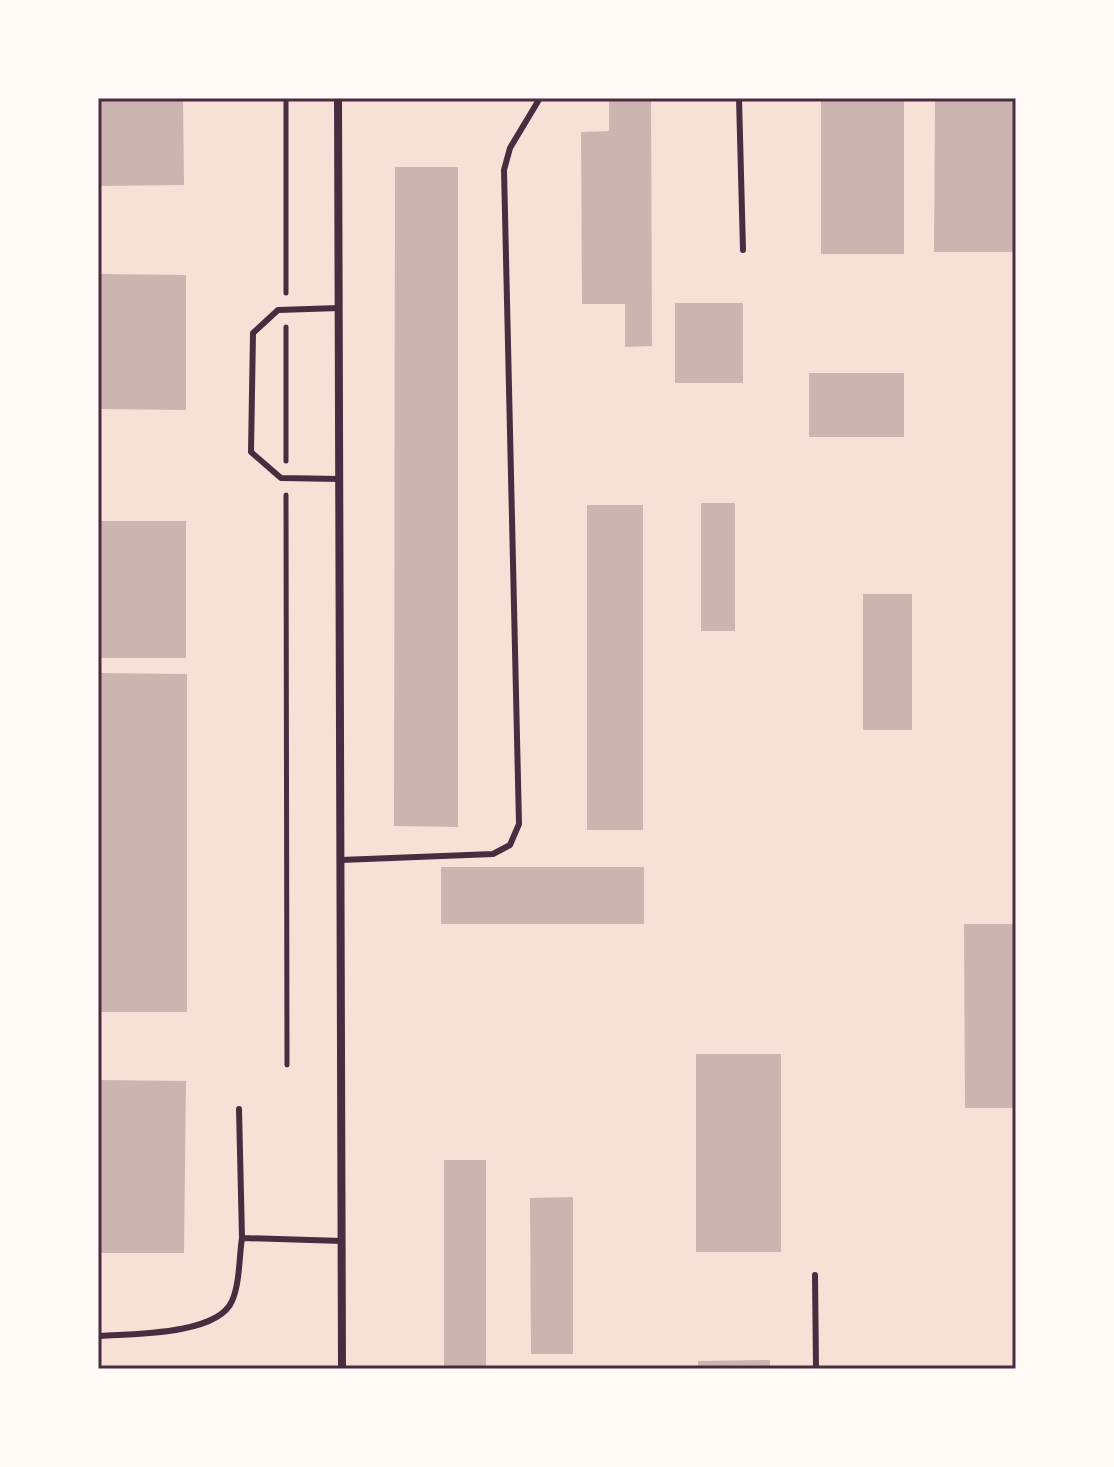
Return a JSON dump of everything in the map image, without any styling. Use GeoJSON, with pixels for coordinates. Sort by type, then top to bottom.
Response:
{"type":"FeatureCollection","features":[{"type":"Feature","properties":{"kind":"street"},"geometry":{"type":"LineString","coordinates":[[338,98],[342,1369]]}},
{"type":"Feature","properties":{"kind":"lane"},"geometry":{"type":"LineString","coordinates":[[341,860],[493,854],[510,845],[519,824],[504,170],[510,148],[540,98]]}},
{"type":"Feature","properties":{"kind":"lane"},"geometry":{"type":"LineString","coordinates":[[739,98],[743,250]]}},
{"type":"Feature","properties":{"kind":"lane"},"geometry":{"type":"LineString","coordinates":[[339,308],[278,310],[253,333],[251,452],[286,478],[340,479]]}},
{"type":"Feature","properties":{"kind":"lane"},"geometry":{"type":"LineString","coordinates":[[98,1336],[154,1333],[215,1321],[232,1302],[242,1238],[239,1109]]}},
{"type":"Feature","properties":{"kind":"lane"},"geometry":{"type":"LineString","coordinates":[[242,1238],[342,1241]]}},
{"type":"Feature","properties":{"kind":"lane"},"geometry":{"type":"LineString","coordinates":[[815,1275],[816,1369]]}},
{"type":"Feature","properties":{"kind":"path"},"geometry":{"type":"LineString","coordinates":[[286,98],[287,1065]]}},
{"type":"Feature","properties":{"kind":"building"},"geometry":{"type":"Polygon","coordinates":[[[98,98],[183,98],[184,185],[98,186],[98,98]]]}},
{"type":"Feature","properties":{"kind":"building"},"geometry":{"type":"Polygon","coordinates":[[[609,98],[651,98],[652,346],[625,347],[625,304],[582,304],[581,132],[609,131],[609,98]]]}},
{"type":"Feature","properties":{"kind":"building"},"geometry":{"type":"Polygon","coordinates":[[[821,98],[904,98],[904,254],[821,254],[821,98]]]}},
{"type":"Feature","properties":{"kind":"building"},"geometry":{"type":"Polygon","coordinates":[[[935,98],[1016,98],[1016,252],[934,252],[935,98]]]}},
{"type":"Feature","properties":{"kind":"building"},"geometry":{"type":"Polygon","coordinates":[[[395,167],[458,167],[458,827],[394,826],[395,167]]]}},
{"type":"Feature","properties":{"kind":"building"},"geometry":{"type":"Polygon","coordinates":[[[98,274],[186,275],[186,410],[98,409],[98,274]]]}},
{"type":"Feature","properties":{"kind":"building"},"geometry":{"type":"Polygon","coordinates":[[[675,303],[743,303],[743,383],[675,383],[675,303]]]}},
{"type":"Feature","properties":{"kind":"building"},"geometry":{"type":"Polygon","coordinates":[[[809,373],[904,373],[904,437],[809,437],[809,373]]]}},
{"type":"Feature","properties":{"kind":"building"},"geometry":{"type":"Polygon","coordinates":[[[701,503],[735,503],[735,631],[701,631],[701,503]]]}},
{"type":"Feature","properties":{"kind":"building"},"geometry":{"type":"Polygon","coordinates":[[[587,505],[643,505],[643,830],[587,830],[587,505]]]}},
{"type":"Feature","properties":{"kind":"building"},"geometry":{"type":"Polygon","coordinates":[[[98,521],[186,521],[186,658],[98,658],[98,521]]]}},
{"type":"Feature","properties":{"kind":"building"},"geometry":{"type":"Polygon","coordinates":[[[863,594],[912,594],[912,730],[863,730],[863,594]]]}},
{"type":"Feature","properties":{"kind":"building"},"geometry":{"type":"Polygon","coordinates":[[[98,673],[187,674],[187,1012],[98,1012],[98,673]]]}},
{"type":"Feature","properties":{"kind":"building"},"geometry":{"type":"Polygon","coordinates":[[[441,867],[644,867],[644,924],[441,924],[441,867]]]}},
{"type":"Feature","properties":{"kind":"building"},"geometry":{"type":"Polygon","coordinates":[[[964,924],[1016,924],[1016,1108],[965,1108],[964,924]]]}},
{"type":"Feature","properties":{"kind":"building"},"geometry":{"type":"Polygon","coordinates":[[[696,1054],[781,1054],[781,1252],[696,1252],[696,1054]]]}},
{"type":"Feature","properties":{"kind":"building"},"geometry":{"type":"Polygon","coordinates":[[[98,1080],[186,1081],[184,1253],[98,1253],[98,1080]]]}},
{"type":"Feature","properties":{"kind":"building"},"geometry":{"type":"Polygon","coordinates":[[[444,1160],[486,1160],[486,1369],[444,1369],[444,1160]]]}},
{"type":"Feature","properties":{"kind":"building"},"geometry":{"type":"Polygon","coordinates":[[[573,1197],[573,1354],[531,1354],[530,1198],[573,1197]]]}},
{"type":"Feature","properties":{"kind":"building"},"geometry":{"type":"Polygon","coordinates":[[[770,1360],[770,1369],[698,1369],[698,1361],[770,1360]]]}}]}
